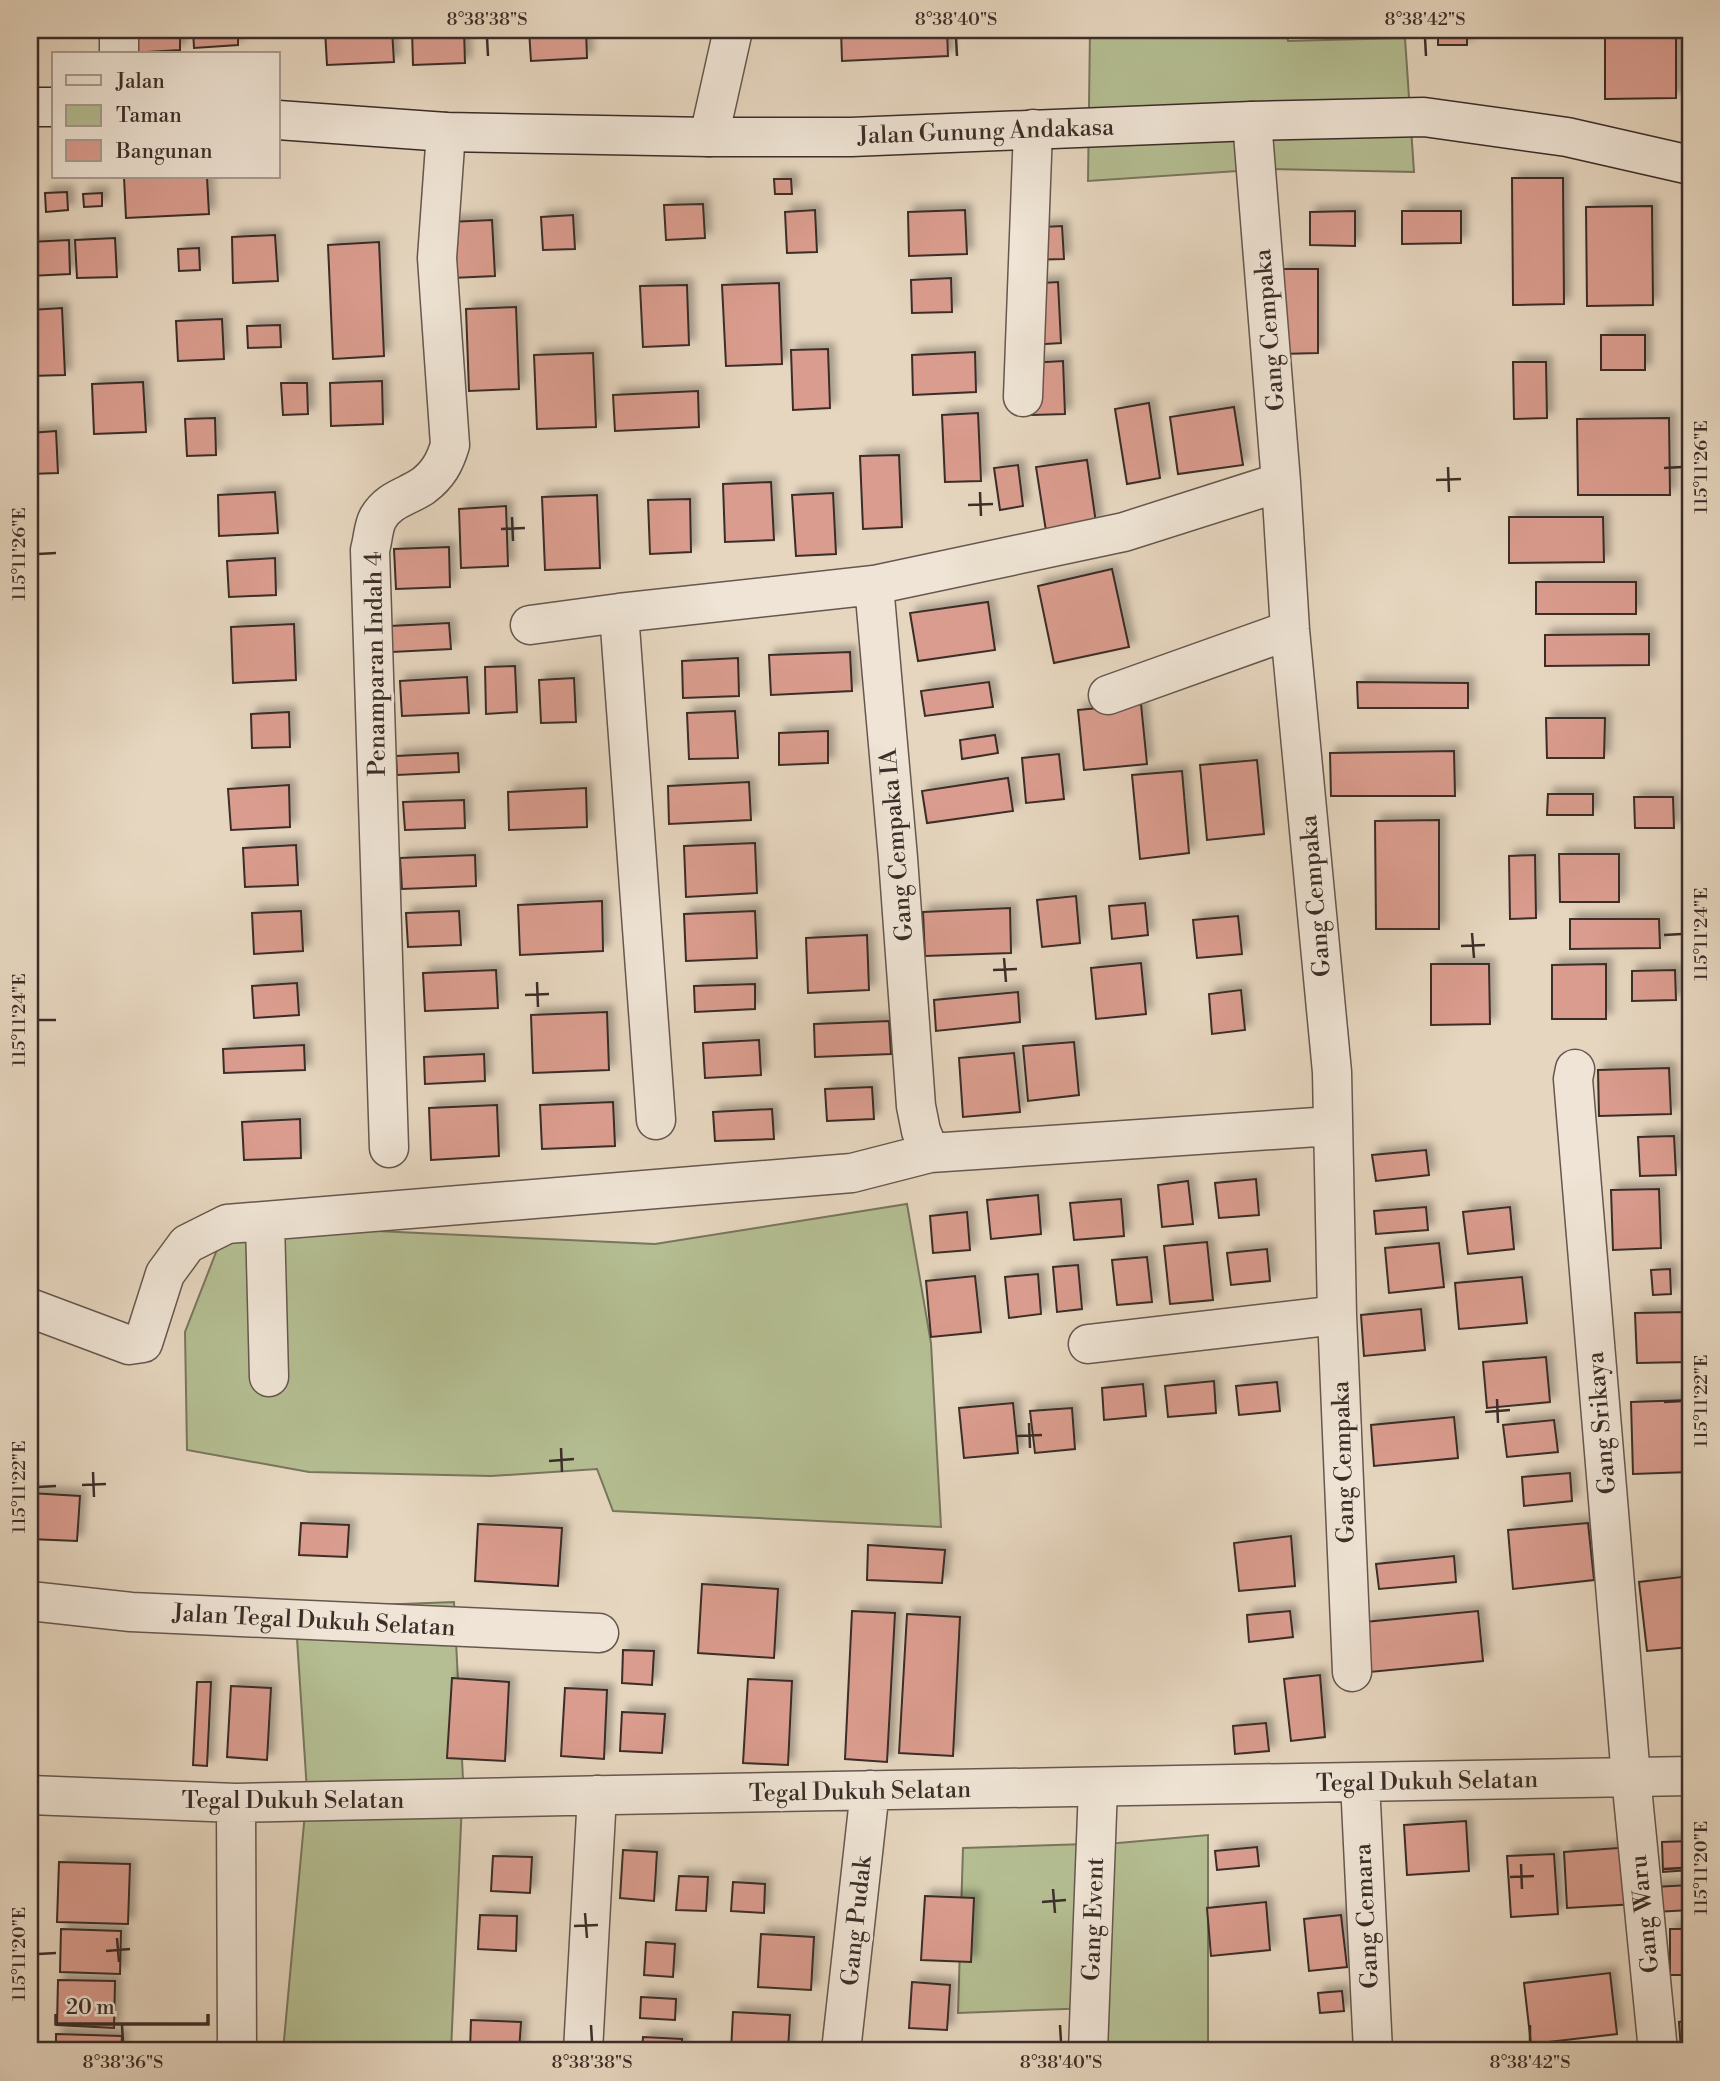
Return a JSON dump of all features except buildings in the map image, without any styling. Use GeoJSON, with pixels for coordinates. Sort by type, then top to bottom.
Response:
{"type":"FeatureCollection","features":[{"type":"Feature","properties":{"kind":"street"},"geometry":{"type":"LineString","coordinates":[[119,30],[119,52]]}},
{"type":"Feature","properties":{"kind":"street"},"geometry":{"type":"LineString","coordinates":[[709,137],[733,30]]}},
{"type":"Feature","properties":{"kind":"street"},"geometry":{"type":"LineString","coordinates":[[30,107],[52,107]]}},
{"type":"Feature","properties":{"kind":"street","name":"Jalan Gunung Andakasa"},"geometry":{"type":"LineString","coordinates":[[280,120],[446,132],[851,137],[1424,117],[1567,137],[1690,165]]}},
{"type":"Feature","properties":{"kind":"street","name":"Gang Cempaka"},"geometry":{"type":"LineString","coordinates":[[1252,121],[1282,482],[1290,630],[1332,1072],[1337,1315],[1352,1672]]}},
{"type":"Feature","properties":{"kind":"street"},"geometry":{"type":"LineString","coordinates":[[1023,397],[1033,129]]}},
{"type":"Feature","properties":{"kind":"street","name":"Penamparan Indah 4"},"geometry":{"type":"LineString","coordinates":[[389,1148],[370,550],[376,520],[386,507],[401,496],[422,487],[436,474],[445,461],[450,445],[437,258],[446,132]]}},
{"type":"Feature","properties":{"kind":"street"},"geometry":{"type":"LineString","coordinates":[[530,625],[874,585],[1124,532],[1282,482]]}},
{"type":"Feature","properties":{"kind":"street","name":"Gang Cempaka IA"},"geometry":{"type":"LineString","coordinates":[[874,585],[916,1106],[921,1131],[930,1153]]}},
{"type":"Feature","properties":{"kind":"street"},"geometry":{"type":"LineString","coordinates":[[619,613],[656,1120]]}},
{"type":"Feature","properties":{"kind":"street"},"geometry":{"type":"LineString","coordinates":[[1108,695],[1290,630]]}},
{"type":"Feature","properties":{"kind":"street","name":"Gang Srikaya"},"geometry":{"type":"LineString","coordinates":[[1575,1069],[1574,1093],[1631,1777]]}},
{"type":"Feature","properties":{"kind":"street"},"geometry":{"type":"LineString","coordinates":[[30,1307],[129,1345],[143,1343],[165,1273],[187,1244],[227,1224],[852,1173],[930,1153],[1332,1126]]}},
{"type":"Feature","properties":{"kind":"street"},"geometry":{"type":"LineString","coordinates":[[265,1222],[269,1377]]}},
{"type":"Feature","properties":{"kind":"street"},"geometry":{"type":"LineString","coordinates":[[1088,1344],[1337,1315]]}},
{"type":"Feature","properties":{"kind":"street","name":"Jalan Tegal Dukuh Selatan"},"geometry":{"type":"LineString","coordinates":[[30,1601],[131,1612],[599,1633]]}},
{"type":"Feature","properties":{"kind":"street","name":"Tegal Dukuh Selatan"},"geometry":{"type":"LineString","coordinates":[[30,1795],[236,1804],[1690,1776]]}},
{"type":"Feature","properties":{"kind":"street","name":"Gang Waru"},"geometry":{"type":"LineString","coordinates":[[1631,1777],[1658,2051]]}},
{"type":"Feature","properties":{"kind":"street","name":"Gang Cemara"},"geometry":{"type":"LineString","coordinates":[[1360,1782],[1373,2051]]}},
{"type":"Feature","properties":{"kind":"street","name":"Gang Event"},"geometry":{"type":"LineString","coordinates":[[1088,2051],[1098,1787]]}},
{"type":"Feature","properties":{"kind":"street","name":"Gang Pudak"},"geometry":{"type":"LineString","coordinates":[[841,2051],[870,1790]]}},
{"type":"Feature","properties":{"kind":"street"},"geometry":{"type":"LineString","coordinates":[[583,2051],[597,1796]]}},
{"type":"Feature","properties":{"kind":"street"},"geometry":{"type":"LineString","coordinates":[[236,1804],[237,2051]]}},
{"type":"Feature","properties":{"kind":"green space"},"geometry":{"type":"Polygon","coordinates":[[[1090,30],[1287,30],[1288,41],[1405,38],[1414,172],[1268,169],[1088,181],[1090,30]]]}},
{"type":"Feature","properties":{"kind":"green space"},"geometry":{"type":"Polygon","coordinates":[[[907,1204],[931,1343],[941,1527],[613,1511],[597,1469],[491,1476],[309,1472],[187,1450],[185,1332],[227,1224],[655,1244],[907,1204]]]}},
{"type":"Feature","properties":{"kind":"green space"},"geometry":{"type":"Polygon","coordinates":[[[454,1602],[463,1779],[451,2051],[283,2051],[307,1791],[295,1608],[454,1602]]]}},
{"type":"Feature","properties":{"kind":"green space"},"geometry":{"type":"Polygon","coordinates":[[[1208,1835],[1208,2051],[1092,2051],[1093,2008],[958,2013],[963,1848],[1118,1843],[1208,1835]]]}},
{"type":"Feature","properties":{"kind":"green space"},"geometry":{"type":"Polygon","coordinates":[[[151,2047],[236,2051],[151,2051],[151,2047]]]}}]}
